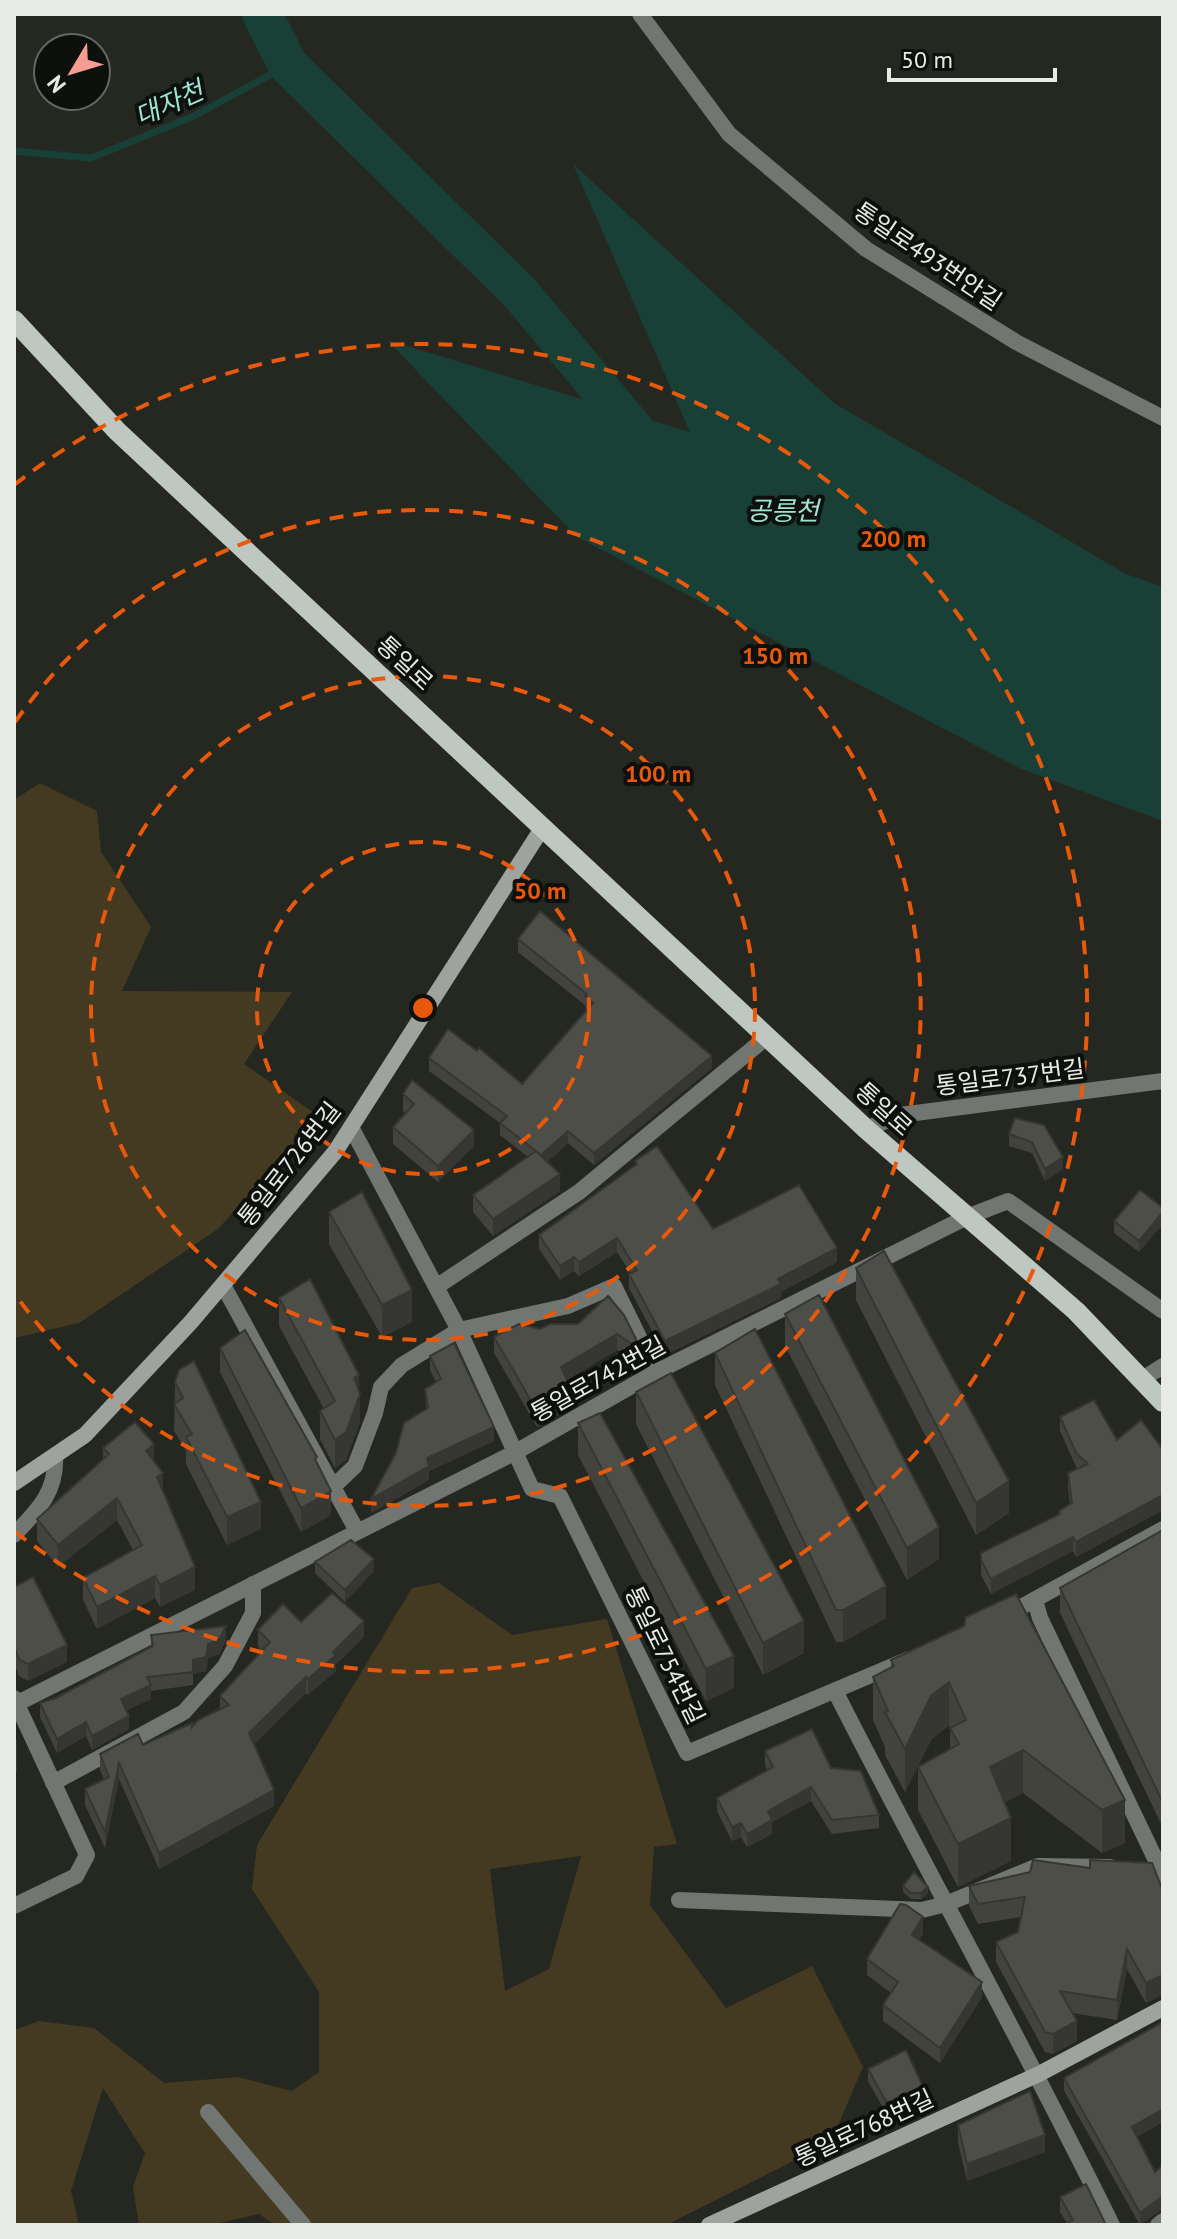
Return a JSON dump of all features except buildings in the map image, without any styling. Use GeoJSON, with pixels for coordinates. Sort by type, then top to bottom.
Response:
{"type":"FeatureCollection","features":[{"type":"Feature","properties":{"kind":"main road","name":"통일로"},"geometry":{"type":"LineString","coordinates":[[14,320],[117,431],[866,1129],[1076,1311],[1163,1402]]}},
{"type":"Feature","properties":{"kind":"street","name":"통일로493번안길"},"geometry":{"type":"LineString","coordinates":[[640,14],[729,134],[866,249],[1016,342],[1163,418]]}},
{"type":"Feature","properties":{"kind":"street","name":"통일로726번길"},"geometry":{"type":"LineString","coordinates":[[14,1483],[85,1435],[223,1285],[335,1152],[543,827]]}},
{"type":"Feature","properties":{"kind":"street"},"geometry":{"type":"LineString","coordinates":[[436,1287],[579,1192],[768,1036]]}},
{"type":"Feature","properties":{"kind":"street","name":"통일로737번길"},"geometry":{"type":"LineString","coordinates":[[866,1129],[900,1115],[1163,1081]]}},
{"type":"Feature","properties":{"kind":"street"},"geometry":{"type":"LineString","coordinates":[[351,1127],[459,1330],[514,1453]]}},
{"type":"Feature","properties":{"kind":"street"},"geometry":{"type":"LineString","coordinates":[[967,1217],[1008,1201],[1163,1311]]}},
{"type":"Feature","properties":{"kind":"street","name":"통일로742번길"},"geometry":{"type":"LineString","coordinates":[[14,1906],[76,1876],[87,1855],[15,1702],[514,1453],[656,1372],[967,1217]]}},
{"type":"Feature","properties":{"kind":"street"},"geometry":{"type":"LineString","coordinates":[[223,1285],[357,1531]]}},
{"type":"Feature","properties":{"kind":"street"},"geometry":{"type":"LineString","coordinates":[[333,1487],[355,1466],[375,1413],[381,1387],[402,1365],[459,1330],[568,1306],[614,1286],[656,1372]]}},
{"type":"Feature","properties":{"kind":"street"},"geometry":{"type":"LineString","coordinates":[[1141,1380],[1163,1366]]}},
{"type":"Feature","properties":{"kind":"street","name":"통일로754번길"},"geometry":{"type":"LineString","coordinates":[[514,1453],[532,1489],[560,1496],[687,1753],[930,1650]]}},
{"type":"Feature","properties":{"kind":"street"},"geometry":{"type":"LineString","coordinates":[[14,1535],[44,1504],[56,1478],[55,1456]]}},
{"type":"Feature","properties":{"kind":"street"},"geometry":{"type":"LineString","coordinates":[[991,1623],[1163,1529]]}},
{"type":"Feature","properties":{"kind":"street"},"geometry":{"type":"LineString","coordinates":[[53,1783],[184,1712],[232,1653],[253,1613],[253,1584]]}},
{"type":"Feature","properties":{"kind":"street"},"geometry":{"type":"LineString","coordinates":[[679,1900],[922,1910],[946,1904],[1038,1866],[1149,1870],[1035,1600]]}},
{"type":"Feature","properties":{"kind":"street"},"geometry":{"type":"LineString","coordinates":[[835,1691],[1039,2074],[1112,2225]]}},
{"type":"Feature","properties":{"kind":"street","name":"통일로768번길"},"geometry":{"type":"LineString","coordinates":[[709,2225],[1039,2074],[1163,2008]]}},
{"type":"Feature","properties":{"kind":"street"},"geometry":{"type":"LineString","coordinates":[[208,2112],[303,2225]]}},
{"type":"Feature","properties":{"kind":"street"},"geometry":{"type":"LineString","coordinates":[[1158,2225],[1163,2221]]}},
{"type":"Feature","properties":{"kind":"shaded area"},"geometry":{"type":"Polygon","coordinates":[[[40,783],[97,811],[101,852],[151,927],[122,991],[292,992],[244,1064],[320,1117],[218,1229],[79,1323],[14,1338],[14,800],[40,783]]]}},
{"type":"Feature","properties":{"kind":"shaded area"},"geometry":{"type":"Polygon","coordinates":[[[439,1583],[512,1635],[607,1619],[677,1844],[654,1847],[650,1905],[726,2008],[812,1966],[863,2067],[831,2142],[666,2225],[275,2225],[259,2214],[210,2225],[139,2225],[133,2187],[145,2153],[103,2088],[71,2191],[79,2225],[14,2225],[14,2030],[39,2021],[94,2028],[164,2083],[238,2077],[292,2091],[319,2072],[319,1992],[252,1889],[257,1845],[412,1588],[439,1583]],[[581,1856],[490,1869],[505,1991],[549,1969],[581,1856]]]}},
{"type":"Feature","properties":{"kind":"water","name":"공릉천"},"geometry":{"type":"Polygon","coordinates":[[[573,164],[834,403],[1126,574],[1163,587],[1163,821],[1019,768],[577,537],[387,340],[690,432],[573,164]]]}},
{"type":"Feature","properties":{"kind":"waterway","name":"공릉천"},"geometry":{"type":"LineString","coordinates":[[262,14],[288,65],[520,293],[652,451]]}},
{"type":"Feature","properties":{"kind":"waterway","name":"대자천"},"geometry":{"type":"LineString","coordinates":[[14,151],[91,158],[194,116],[288,65]]}}]}
